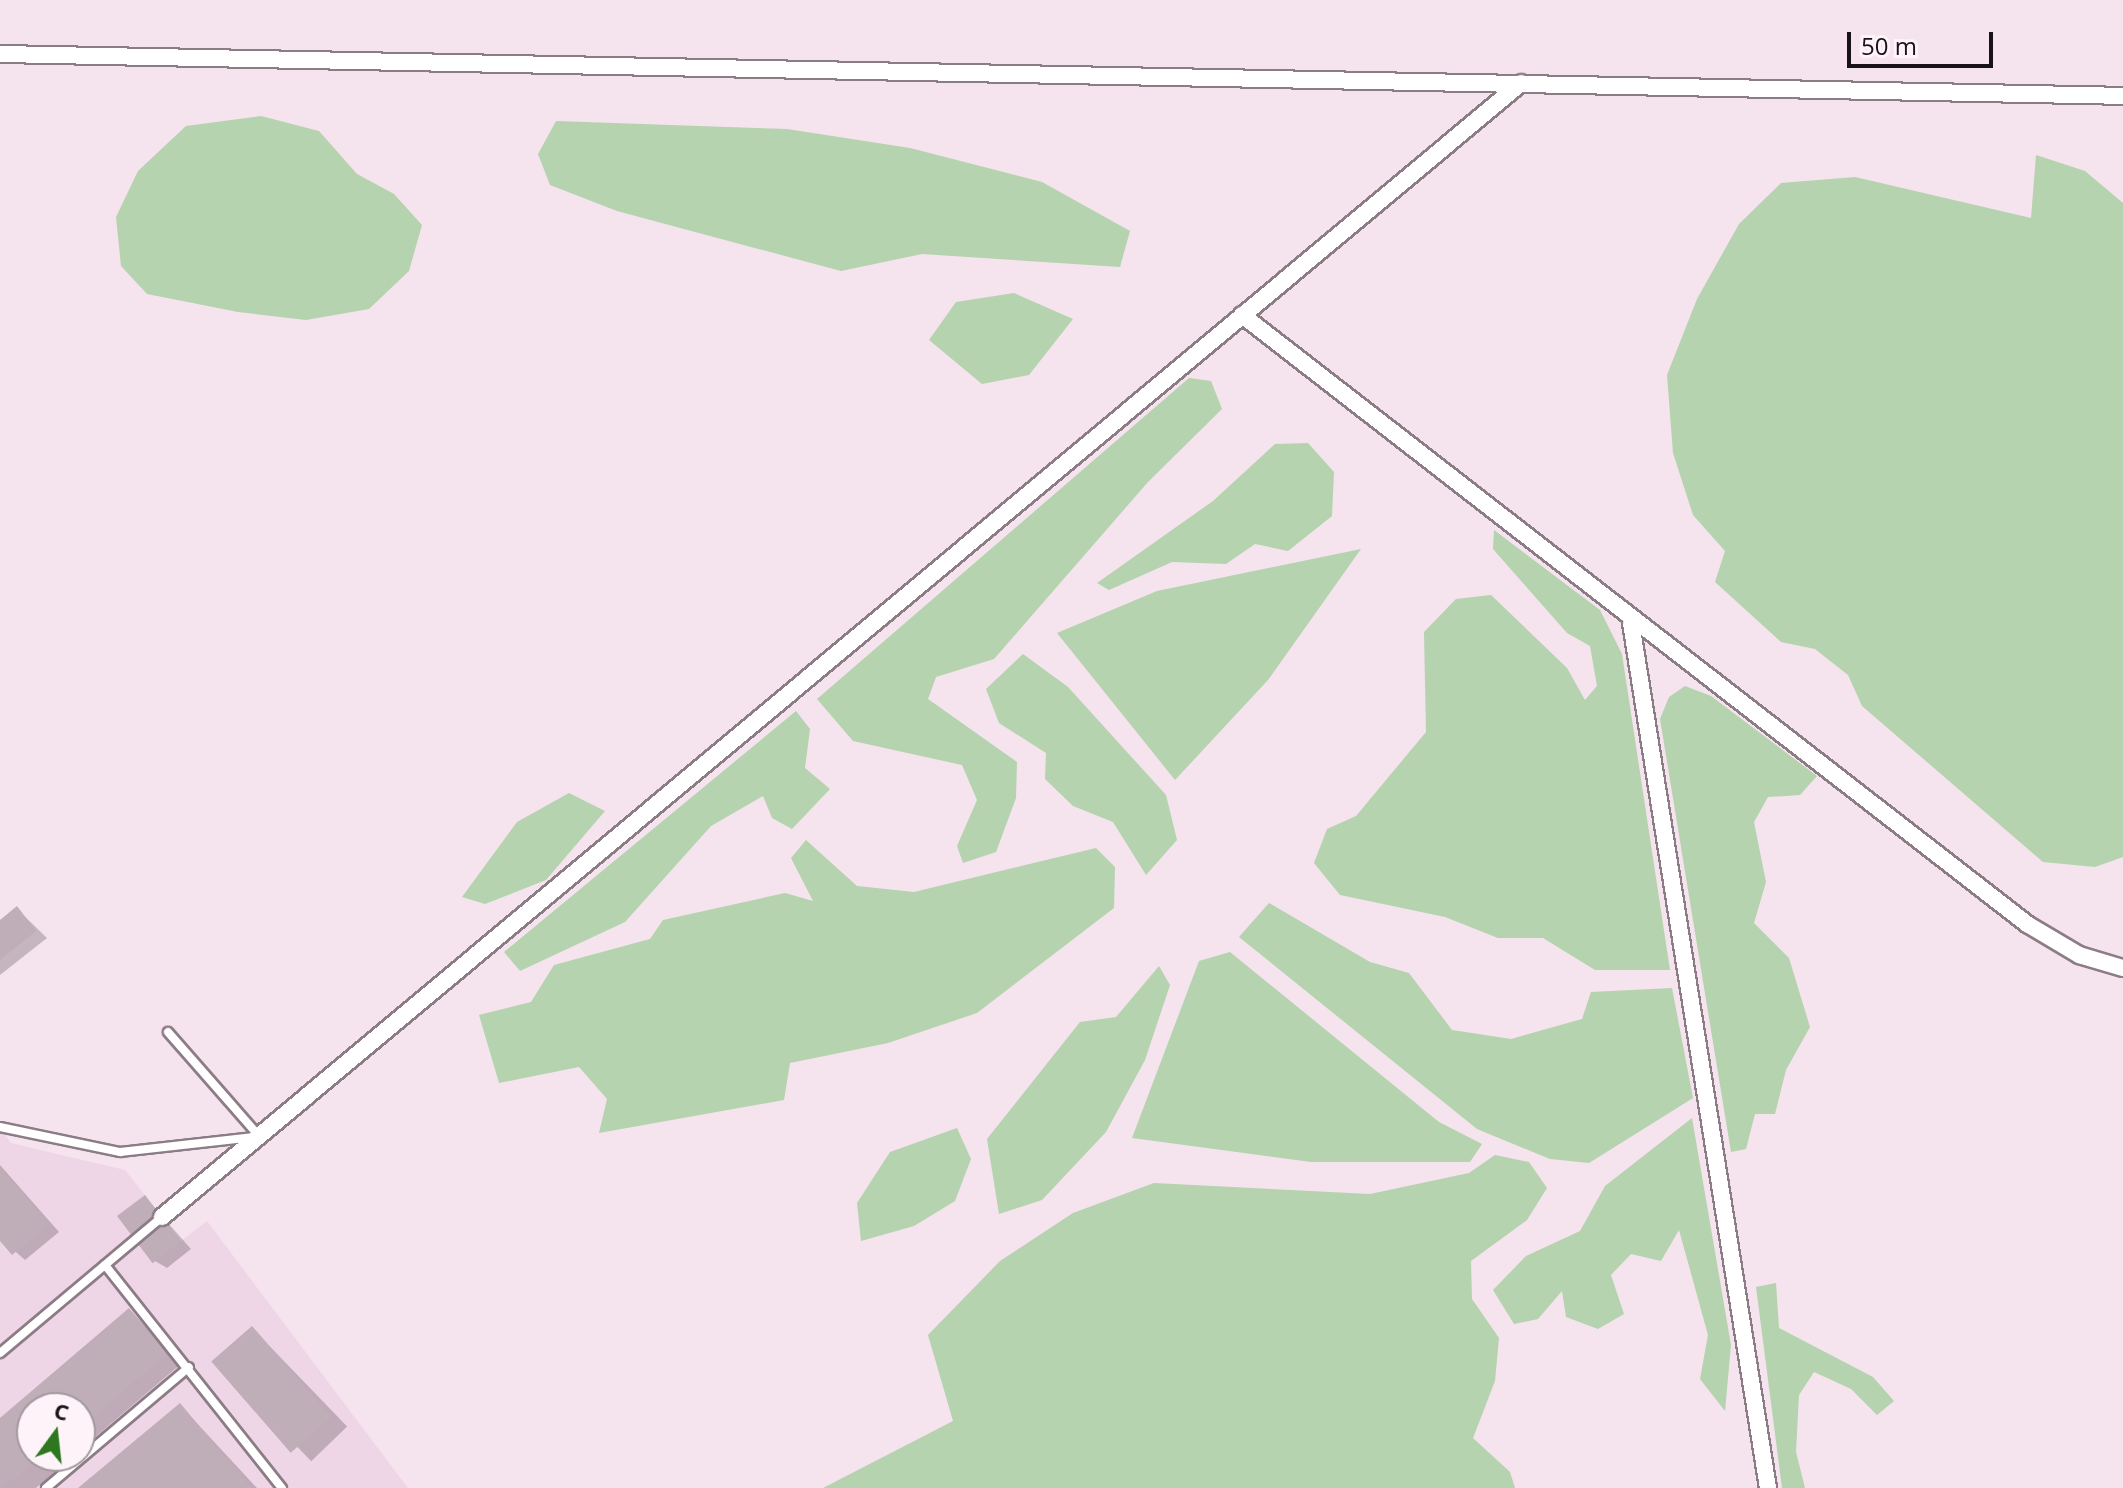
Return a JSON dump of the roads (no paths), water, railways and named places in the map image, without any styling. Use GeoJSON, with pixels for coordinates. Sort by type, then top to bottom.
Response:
{"type":"FeatureCollection","features":[{"type":"Feature","properties":{"kind":"street"},"geometry":{"type":"LineString","coordinates":[[0,54],[2123,96]]}},
{"type":"Feature","properties":{"kind":"street"},"geometry":{"type":"LineString","coordinates":[[162,1217],[1521,83]]}},
{"type":"Feature","properties":{"kind":"street"},"geometry":{"type":"LineString","coordinates":[[1242,315],[1631,623],[2027,924],[2079,955],[2123,968]]}},
{"type":"Feature","properties":{"kind":"street"},"geometry":{"type":"LineString","coordinates":[[1631,623],[1768,1488]]}},
{"type":"Feature","properties":{"kind":"lane"},"geometry":{"type":"LineString","coordinates":[[168,1032],[259,1136]]}},
{"type":"Feature","properties":{"kind":"lane"},"geometry":{"type":"LineString","coordinates":[[0,1127],[120,1152],[259,1136]]}},
{"type":"Feature","properties":{"kind":"lane"},"geometry":{"type":"LineString","coordinates":[[0,1353],[162,1217]]}},
{"type":"Feature","properties":{"kind":"lane"},"geometry":{"type":"LineString","coordinates":[[105,1265],[282,1488]]}},
{"type":"Feature","properties":{"kind":"lane"},"geometry":{"type":"LineString","coordinates":[[46,1488],[189,1367]]}}]}
